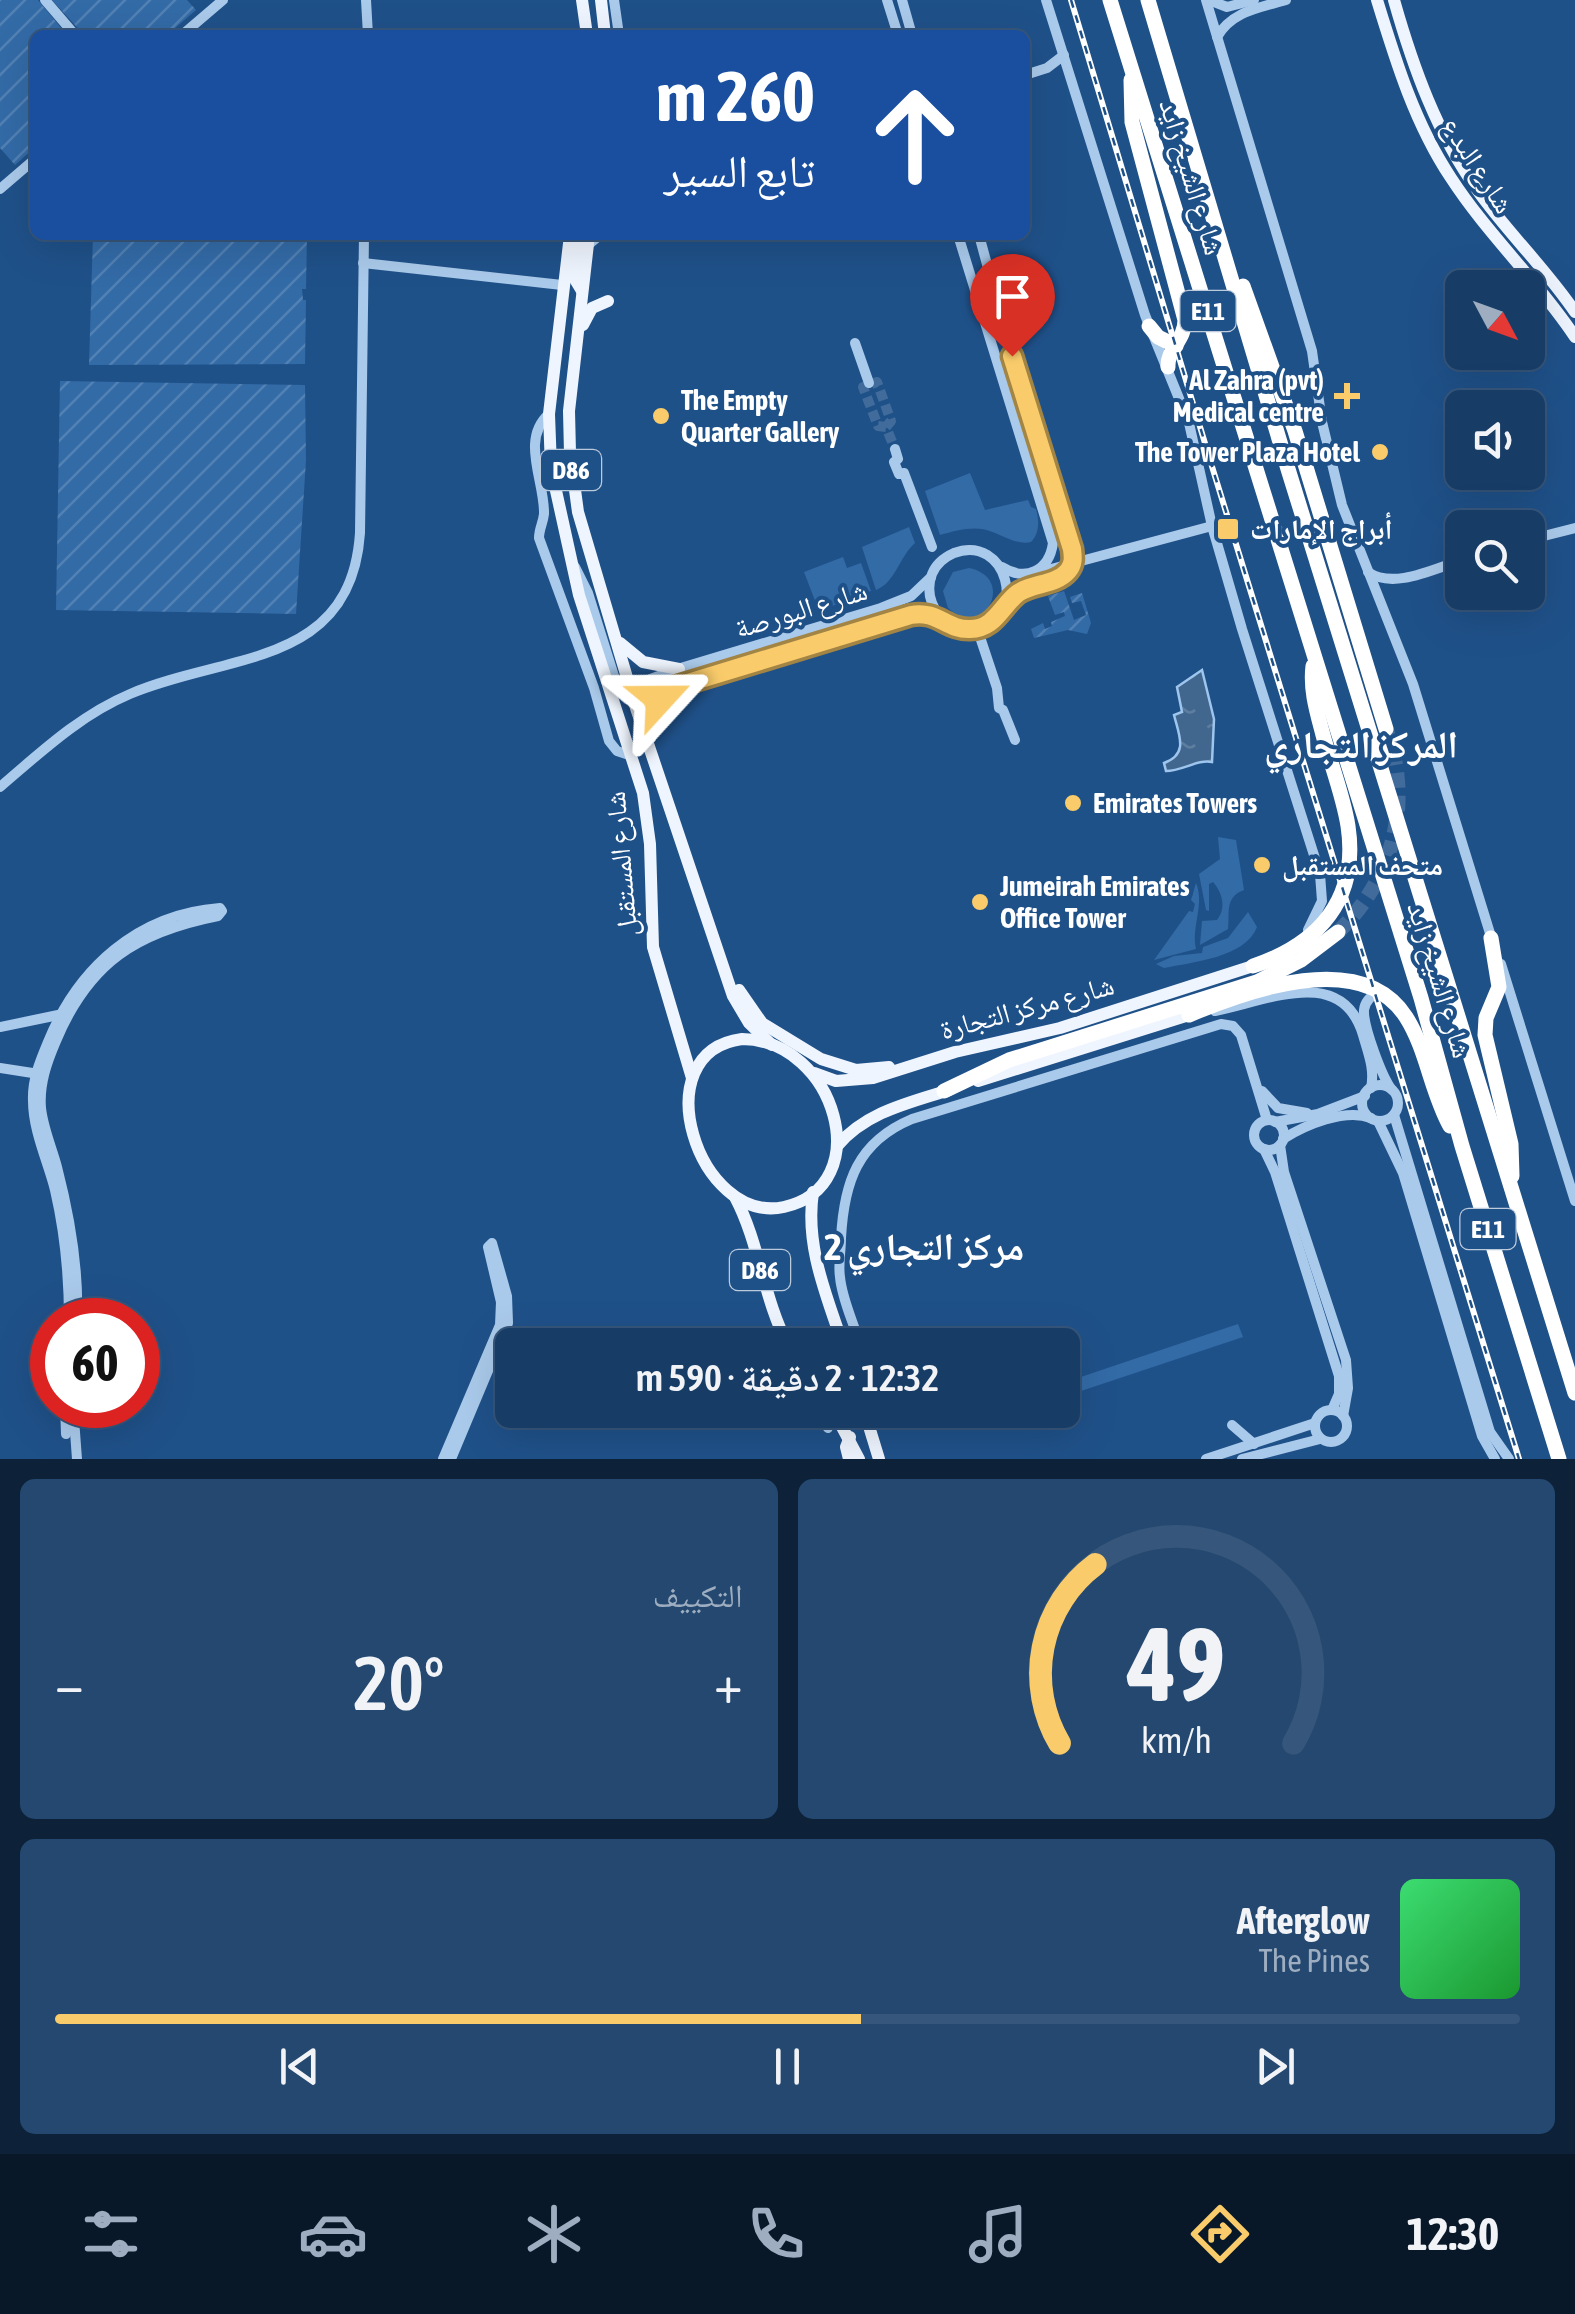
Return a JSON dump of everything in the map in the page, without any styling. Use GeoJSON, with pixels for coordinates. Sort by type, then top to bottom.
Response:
{"type":"FeatureCollection","features":[{"type":"Feature","properties":{"kind":"highway","name":"شارع الشيخ زايد"},"geometry":{"type":"LineString","coordinates":[[1110,0],[1421,998],[1462,1146],[1559,1459]]}},
{"type":"Feature","properties":{"kind":"highway","name":"شارع الشيخ زايد"},"geometry":{"type":"LineString","coordinates":[[1148,0],[1317,562],[1575,1393]]}},
{"type":"Feature","properties":{"kind":"highway"},"geometry":{"type":"LineString","coordinates":[[1133,72],[1132,122],[1186,320],[1184,332],[1168,356],[1168,367]]}},
{"type":"Feature","properties":{"kind":"highway"},"geometry":{"type":"LineString","coordinates":[[1226,258],[1246,292],[1261,330],[1386,729]]}},
{"type":"Feature","properties":{"kind":"highway"},"geometry":{"type":"LineString","coordinates":[[1149,326],[1158,337],[1176,346]]}},
{"type":"Feature","properties":{"kind":"highway"},"geometry":{"type":"LineString","coordinates":[[1253,966],[1291,950],[1316,932],[1335,906],[1348,874],[1348,830],[1314,698],[1314,657]]}},
{"type":"Feature","properties":{"kind":"highway"},"geometry":{"type":"LineString","coordinates":[[944,1091],[1008,1060],[1257,982],[1301,960],[1338,932]]}},
{"type":"Feature","properties":{"kind":"highway"},"geometry":{"type":"LineString","coordinates":[[1492,938],[1499,987],[1486,1018],[1484,1036],[1512,1144],[1510,1185]]}},
{"type":"Feature","properties":{"kind":"highway"},"geometry":{"type":"LineString","coordinates":[[1189,1016],[1305,980],[1342,981],[1380,991],[1408,1021],[1442,1110],[1462,1146]]}},
{"type":"Feature","properties":{"kind":"main road"},"geometry":{"type":"LineString","coordinates":[[582,0],[586,30]]}},
{"type":"Feature","properties":{"kind":"main road"},"geometry":{"type":"LineString","coordinates":[[1363,0],[1384,20]]}},
{"type":"Feature","properties":{"kind":"main road","name":"شارع البدع"},"geometry":{"type":"LineString","coordinates":[[1377,0],[1413,106],[1444,168],[1575,337]]}},
{"type":"Feature","properties":{"kind":"main road","name":"شارع البدع"},"geometry":{"type":"LineString","coordinates":[[1398,0],[1400,22],[1429,104],[1458,161],[1575,312]]}},
{"type":"Feature","properties":{"kind":"main road"},"geometry":{"type":"LineString","coordinates":[[605,30],[608,4]]}},
{"type":"Feature","properties":{"kind":"main road","name":"شارع المستقبل"},"geometry":{"type":"LineString","coordinates":[[569,240],[549,414],[554,486],[579,596],[651,750],[737,1006],[749,1024],[772,1045]]}},
{"type":"Feature","properties":{"kind":"main road","name":"شارع المستقبل"},"geometry":{"type":"LineString","coordinates":[[585,240],[569,433],[572,473],[582,531],[613,632],[648,829],[653,947],[692,1078]]}},
{"type":"Feature","properties":{"kind":"main road"},"geometry":{"type":"LineString","coordinates":[[576,335],[592,308],[608,301]]}},
{"type":"Feature","properties":{"kind":"main road"},"geometry":{"type":"LineString","coordinates":[[582,531],[588,509]]}},
{"type":"Feature","properties":{"kind":"main road"},"geometry":{"type":"LineString","coordinates":[[613,632],[628,652],[643,662],[679,669]]}},
{"type":"Feature","properties":{"kind":"main road"},"geometry":{"type":"LineString","coordinates":[[651,750],[652,715],[668,689]]}},
{"type":"Feature","properties":{"kind":"main road"},"geometry":{"type":"LineString","coordinates":[[718,955],[748,1006],[768,1026],[837,1066],[856,1070],[901,1069]]}},
{"type":"Feature","properties":{"kind":"main road","name":"شارع مركز التجارة"},"geometry":{"type":"LineString","coordinates":[[813,1072],[836,1081],[873,1078],[973,1047],[1060,1028],[1253,966]]}},
{"type":"Feature","properties":{"kind":"main road","name":"شارع مركز التجارة"},"geometry":{"type":"LineString","coordinates":[[837,1146],[874,1116],[1189,1016]]}},
{"type":"Feature","properties":{"kind":"main road"},"geometry":{"type":"LineString","coordinates":[[742,1039],[772,1045],[813,1072],[830,1103],[837,1128],[837,1146],[829,1171],[813,1192],[798,1202],[776,1208],[754,1205],[733,1195],[711,1170],[695,1138],[688,1102],[692,1078],[702,1060],[722,1044],[742,1039]]}},
{"type":"Feature","properties":{"kind":"main road","name":"D86"},"geometry":{"type":"LineString","coordinates":[[813,1192],[813,1252],[838,1328]]}},
{"type":"Feature","properties":{"kind":"main road","name":"D86"},"geometry":{"type":"LineString","coordinates":[[733,1195],[748,1226],[767,1296],[781,1328]]}},
{"type":"Feature","properties":{"kind":"main road"},"geometry":{"type":"LineString","coordinates":[[844,1428],[859,1459]]}},
{"type":"Feature","properties":{"kind":"main road"},"geometry":{"type":"LineString","coordinates":[[870,1428],[879,1459]]}},
{"type":"Feature","properties":{"kind":"main road"},"geometry":{"type":"LineString","coordinates":[[849,1459],[846,1447],[850,1437]]}},
{"type":"Feature","properties":{"kind":"street"},"geometry":{"type":"LineString","coordinates":[[45,0],[71,30]]}},
{"type":"Feature","properties":{"kind":"street"},"geometry":{"type":"LineString","coordinates":[[201,0],[210,11]]}},
{"type":"Feature","properties":{"kind":"street"},"geometry":{"type":"LineString","coordinates":[[188,30],[223,0]]}},
{"type":"Feature","properties":{"kind":"street"},"geometry":{"type":"LineString","coordinates":[[366,0],[368,30]]}},
{"type":"Feature","properties":{"kind":"street"},"geometry":{"type":"LineString","coordinates":[[887,0],[896,30]]}},
{"type":"Feature","properties":{"kind":"street"},"geometry":{"type":"LineString","coordinates":[[902,0],[911,30]]}},
{"type":"Feature","properties":{"kind":"street"},"geometry":{"type":"LineString","coordinates":[[1046,0],[1149,326],[1194,442],[1212,526],[1323,892],[1320,910],[1307,930],[1253,966]]}},
{"type":"Feature","properties":{"kind":"street"},"geometry":{"type":"LineString","coordinates":[[1208,0],[1228,6],[1254,0]]}},
{"type":"Feature","properties":{"kind":"street"},"geometry":{"type":"LineString","coordinates":[[1208,0],[1308,336],[1324,434],[1342,505],[1416,694],[1575,1202]]}},
{"type":"Feature","properties":{"kind":"street"},"geometry":{"type":"LineString","coordinates":[[1217,37],[1236,15],[1286,0]]}},
{"type":"Feature","properties":{"kind":"street"},"geometry":{"type":"LineString","coordinates":[[608,4],[617,30]]}},
{"type":"Feature","properties":{"kind":"street"},"geometry":{"type":"LineString","coordinates":[[1030,73],[1047,68],[1064,55]]}},
{"type":"Feature","properties":{"kind":"street"},"geometry":{"type":"LineString","coordinates":[[1047,68],[1069,73]]}},
{"type":"Feature","properties":{"kind":"street"},"geometry":{"type":"LineString","coordinates":[[0,189],[30,163]]}},
{"type":"Feature","properties":{"kind":"street"},"geometry":{"type":"LineString","coordinates":[[0,169],[10,180]]}},
{"type":"Feature","properties":{"kind":"street"},"geometry":{"type":"LineString","coordinates":[[0,787],[62,734],[104,706],[151,686],[297,642],[322,625],[342,601],[355,572],[359,548],[364,240]]}},
{"type":"Feature","properties":{"kind":"street"},"geometry":{"type":"LineString","coordinates":[[962,240],[1052,536],[1050,557],[1034,573]]}},
{"type":"Feature","properties":{"kind":"street"},"geometry":{"type":"LineString","coordinates":[[979,240],[1070,543],[1072,564],[1060,578],[1022,590],[994,620],[978,628],[957,628],[940,618],[930,598],[931,576],[949,555],[967,550],[985,554],[1015,574],[1034,573],[1072,564],[1096,559],[1212,526]]}},
{"type":"Feature","properties":{"kind":"street"},"geometry":{"type":"LineString","coordinates":[[364,263],[562,286]]}},
{"type":"Feature","properties":{"kind":"street"},"geometry":{"type":"LineString","coordinates":[[855,343],[870,383]]}},
{"type":"Feature","properties":{"kind":"street"},"geometry":{"type":"LineString","coordinates":[[549,414],[539,424],[535,438],[544,514],[538,538],[594,688],[609,741],[632,756]]}},
{"type":"Feature","properties":{"kind":"street"},"geometry":{"type":"LineString","coordinates":[[896,454],[904,458],[908,471],[904,473],[932,547]]}},
{"type":"Feature","properties":{"kind":"street"},"geometry":{"type":"LineString","coordinates":[[1545,536],[1575,528]]}},
{"type":"Feature","properties":{"kind":"street"},"geometry":{"type":"LineString","coordinates":[[1070,543],[1096,559]]}},
{"type":"Feature","properties":{"kind":"street"},"geometry":{"type":"LineString","coordinates":[[1366,569],[1377,578],[1397,579],[1445,565]]}},
{"type":"Feature","properties":{"kind":"street"},"geometry":{"type":"LineString","coordinates":[[1000,566],[1008,586],[1004,607]]}},
{"type":"Feature","properties":{"kind":"street","name":"شارع البورصة"},"geometry":{"type":"LineString","coordinates":[[623,695],[679,669],[881,608],[911,596],[931,576]]}},
{"type":"Feature","properties":{"kind":"street"},"geometry":{"type":"LineString","coordinates":[[1382,608],[1384,594],[1397,579]]}},
{"type":"Feature","properties":{"kind":"street","name":"شارع البورصة"},"geometry":{"type":"LineString","coordinates":[[623,695],[668,689],[911,615],[940,618]]}},
{"type":"Feature","properties":{"kind":"street"},"geometry":{"type":"LineString","coordinates":[[978,628],[1015,740]]}},
{"type":"Feature","properties":{"kind":"street"},"geometry":{"type":"LineString","coordinates":[[0,1027],[65,1013],[99,971],[130,946],[176,924],[218,916],[221,910],[170,919],[130,937],[86,974],[65,1013],[40,1074],[36,1100],[63,1232],[68,1298]]}},
{"type":"Feature","properties":{"kind":"street"},"geometry":{"type":"LineString","coordinates":[[1189,1016],[1310,991],[1332,995],[1345,1003],[1358,1021],[1372,1068],[1364,1110],[1374,1120],[1403,1173],[1482,1436],[1495,1459]]}},
{"type":"Feature","properties":{"kind":"street"},"geometry":{"type":"LineString","coordinates":[[1380,991],[1368,1000],[1364,1014],[1382,1071],[1398,1104],[1394,1114],[1490,1432],[1508,1459]]}},
{"type":"Feature","properties":{"kind":"street"},"geometry":{"type":"LineString","coordinates":[[855,1328],[839,1267],[845,1195],[860,1160],[882,1134],[900,1124],[1221,1024],[1233,1026],[1241,1035],[1271,1121],[1283,1131],[1284,1172],[1346,1360],[1348,1388],[1337,1413]]}},
{"type":"Feature","properties":{"kind":"street"},"geometry":{"type":"LineString","coordinates":[[0,1068],[40,1074]]}},
{"type":"Feature","properties":{"kind":"street"},"geometry":{"type":"LineString","coordinates":[[1254,1077],[1278,1108],[1318,1114]]}},
{"type":"Feature","properties":{"kind":"street"},"geometry":{"type":"LineString","coordinates":[[1242,1459],[1320,1438],[1332,1442],[1343,1437],[1347,1428],[1337,1413],[1340,1382],[1322,1338],[1276,1172],[1264,1149],[1256,1143],[1257,1126],[1318,1114],[1382,1086],[1392,1090]]}},
{"type":"Feature","properties":{"kind":"street"},"geometry":{"type":"LineString","coordinates":[[36,1100],[71,1232],[77,1298]]}},
{"type":"Feature","properties":{"kind":"street"},"geometry":{"type":"LineString","coordinates":[[1264,1149],[1302,1128],[1340,1117],[1358,1114],[1374,1120],[1394,1114]]}},
{"type":"Feature","properties":{"kind":"street"},"geometry":{"type":"LineString","coordinates":[[443,1459],[500,1324],[501,1302],[488,1247],[492,1243],[507,1296],[508,1323],[451,1459]]}},
{"type":"Feature","properties":{"kind":"street"},"geometry":{"type":"LineString","coordinates":[[1206,1459],[1315,1422],[1320,1415],[1337,1413]]}},
{"type":"Feature","properties":{"kind":"street"},"geometry":{"type":"LineString","coordinates":[[1315,1422],[1320,1438]]}},
{"type":"Feature","properties":{"kind":"street"},"geometry":{"type":"LineString","coordinates":[[1232,1425],[1254,1444]]}},
{"type":"Feature","properties":{"kind":"street"},"geometry":{"type":"LineString","coordinates":[[71,1428],[74,1459]]}},
{"type":"Feature","properties":{"kind":"shaded area"},"geometry":{"type":"Polygon","coordinates":[[[0,0],[38,0],[63,30],[30,30],[30,152],[15,165],[0,148],[0,0]]]}},
{"type":"Feature","properties":{"kind":"shaded area"},"geometry":{"type":"Polygon","coordinates":[[[52,0],[187,0],[196,10],[173,30],[79,30],[52,0]]]}},
{"type":"Feature","properties":{"kind":"shaded area"},"geometry":{"type":"Polygon","coordinates":[[[93,240],[307,240],[306,289],[302,289],[306,300],[305,364],[89,365],[93,240]]]}},
{"type":"Feature","properties":{"kind":"shaded area"},"geometry":{"type":"Polygon","coordinates":[[[60,381],[305,385],[306,460],[296,614],[56,610],[60,381]]]}},
{"type":"Feature","properties":{"kind":"shaded area"},"geometry":{"type":"Polygon","coordinates":[[[970,473],[985,510],[1028,500],[1036,509],[1038,526],[1031,542],[977,529],[940,535],[925,491],[970,473]]]}},
{"type":"Feature","properties":{"kind":"shaded area"},"geometry":{"type":"Polygon","coordinates":[[[909,527],[915,543],[888,581],[876,590],[862,547],[909,527]]]}},
{"type":"Feature","properties":{"kind":"shaded area"},"geometry":{"type":"Polygon","coordinates":[[[843,557],[847,568],[861,563],[871,591],[819,611],[804,572],[843,557]]]}},
{"type":"Feature","properties":{"kind":"shaded area"},"geometry":{"type":"Polygon","coordinates":[[[969,568],[983,574],[991,583],[993,594],[990,604],[973,617],[961,616],[948,608],[943,591],[953,572],[969,568]]]}},
{"type":"Feature","properties":{"kind":"shaded area"},"geometry":{"type":"Polygon","coordinates":[[[1064,591],[1074,620],[1086,615],[1081,601],[1072,603],[1070,597],[1082,593],[1091,623],[1087,634],[1068,630],[1034,638],[1031,629],[1043,623],[1045,629],[1065,616],[1064,612],[1055,615],[1048,596],[1064,591]]]}},
{"type":"Feature","properties":{"kind":"shaded area"},"geometry":{"type":"Polygon","coordinates":[[[1218,837],[1236,840],[1244,890],[1231,901],[1228,929],[1200,945],[1202,921],[1217,920],[1223,905],[1213,882],[1209,884],[1209,911],[1206,910],[1199,874],[1220,859],[1218,837]]]}},
{"type":"Feature","properties":{"kind":"shaded area"},"geometry":{"type":"Polygon","coordinates":[[[1196,883],[1196,949],[1154,960],[1189,911],[1193,912],[1195,904],[1191,900],[1196,883]]]}},
{"type":"Feature","properties":{"kind":"shaded area"},"geometry":{"type":"Polygon","coordinates":[[[1248,912],[1257,927],[1241,946],[1203,961],[1164,968],[1156,964],[1174,956],[1202,953],[1203,947],[1228,938],[1248,912]]]}},
{"type":"Feature","properties":{"kind":"shaded area"},"geometry":{"type":"Polygon","coordinates":[[[1238,1324],[1243,1337],[1080,1391],[1080,1377],[1238,1324]]]}},
{"type":"Feature","properties":{"kind":"water"},"geometry":{"type":"Polygon","coordinates":[[[1202,670],[1214,719],[1212,762],[1166,771],[1164,763],[1177,755],[1179,749],[1174,715],[1182,712],[1177,687],[1202,670]]]}},
{"type":"Feature","properties":{"kind":"tunnel"},"geometry":{"type":"LineString","coordinates":[[886,427],[891,421],[877,382],[863,387],[878,426],[886,427],[895,449]]}},
{"type":"Feature","properties":{"kind":"tunnel"},"geometry":{"type":"LineString","coordinates":[[1338,932],[1373,888],[1393,838],[1398,784],[1386,729]]}},
{"type":"Feature","properties":{"kind":"railway"},"geometry":{"type":"LineString","coordinates":[[1071,0],[1519,1459]]}},
{"type":"Feature","properties":{"kind":"place","name":"Al Zahra (pvt) Medical centre"},"geometry":{"type":"Point","coordinates":[1347,396]}},
{"type":"Feature","properties":{"kind":"place","name":"The Empty Quarter Gallery"},"geometry":{"type":"Point","coordinates":[661,416]}},
{"type":"Feature","properties":{"kind":"place","name":"The Tower Plaza Hotel"},"geometry":{"type":"Point","coordinates":[1380,452]}},
{"type":"Feature","properties":{"kind":"place","name":"أبراج الإمارات"},"geometry":{"type":"Point","coordinates":[1228,529]}},
{"type":"Feature","properties":{"kind":"place","name":"Emirates Towers"},"geometry":{"type":"Point","coordinates":[1073,803]}},
{"type":"Feature","properties":{"kind":"place","name":"متحف المستقبل"},"geometry":{"type":"Point","coordinates":[1262,865]}},
{"type":"Feature","properties":{"kind":"place","name":"Jumeirah Emirates Office Tower"},"geometry":{"type":"Point","coordinates":[980,902]}},
{"type":"Feature","properties":{"kind":"district","name":"المركز التجاري"},"geometry":{"type":"Point","coordinates":[1361,745]}},
{"type":"Feature","properties":{"kind":"district","name":"مركز التجاري 2"},"geometry":{"type":"Point","coordinates":[924,1247]}},
{"type":"Feature","properties":{"kind":"route"},"geometry":{"type":"LineString","coordinates":[[660,699],[668,689],[911,615],[928,614],[957,628],[978,628],[994,620],[1022,590],[1066,574],[1073,560],[1072,549],[1012,356]]}}]}
